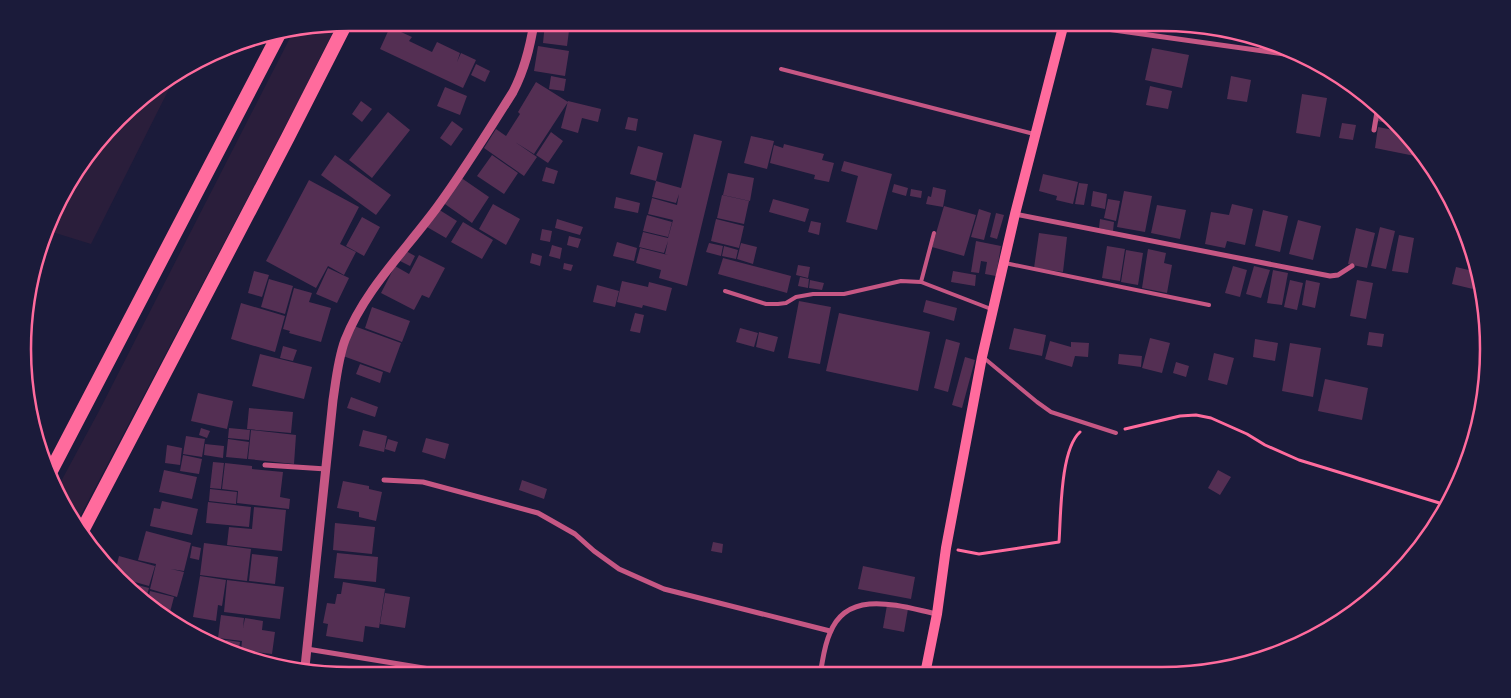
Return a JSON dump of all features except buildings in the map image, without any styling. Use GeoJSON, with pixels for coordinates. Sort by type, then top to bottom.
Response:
{"type":"FeatureCollection","features":[{"type":"Feature","properties":{"kind":"highway"},"geometry":{"type":"LineString","coordinates":[[85,526],[342,31]]}},
{"type":"Feature","properties":{"kind":"highway"},"geometry":{"type":"LineString","coordinates":[[53,466],[277,39]]}},
{"type":"Feature","properties":{"kind":"main road"},"geometry":{"type":"LineString","coordinates":[[926,667],[937,614],[946,548],[982,357],[1003,263],[1062,31]]}},
{"type":"Feature","properties":{"kind":"street"},"geometry":{"type":"LineString","coordinates":[[305,664],[317,571],[333,400],[338,368],[346,340],[372,289],[455,182],[513,92],[521,78],[530,52],[533,31]]}},
{"type":"Feature","properties":{"kind":"street"},"geometry":{"type":"LineString","coordinates":[[1124,31],[1283,55]]}},
{"type":"Feature","properties":{"kind":"street"},"geometry":{"type":"LineString","coordinates":[[1374,130],[1377,114]]}},
{"type":"Feature","properties":{"kind":"street"},"geometry":{"type":"LineString","coordinates":[[1015,214],[1330,276],[1338,275],[1352,266]]}},
{"type":"Feature","properties":{"kind":"street"},"geometry":{"type":"LineString","coordinates":[[265,464],[326,469]]}},
{"type":"Feature","properties":{"kind":"street"},"geometry":{"type":"LineString","coordinates":[[384,480],[423,482],[538,513],[575,534],[594,551],[620,569],[664,589],[830,631]]}},
{"type":"Feature","properties":{"kind":"street"},"geometry":{"type":"LineString","coordinates":[[822,667],[830,631],[842,614],[854,608],[872,602],[882,602],[937,614]]}},
{"type":"Feature","properties":{"kind":"street"},"geometry":{"type":"LineString","coordinates":[[307,649],[417,667]]}},
{"type":"Feature","properties":{"kind":"lane"},"geometry":{"type":"LineString","coordinates":[[781,69],[1036,135]]}},
{"type":"Feature","properties":{"kind":"lane"},"geometry":{"type":"LineString","coordinates":[[921,282],[934,232]]}},
{"type":"Feature","properties":{"kind":"lane"},"geometry":{"type":"LineString","coordinates":[[1003,263],[1209,305]]}},
{"type":"Feature","properties":{"kind":"lane"},"geometry":{"type":"LineString","coordinates":[[724,291],[766,304],[778,304],[813,294],[844,294],[901,280],[921,282],[993,309]]}},
{"type":"Feature","properties":{"kind":"lane"},"geometry":{"type":"LineString","coordinates":[[982,357],[1051,412],[1116,433]]}},
{"type":"Feature","properties":{"kind":"path"},"geometry":{"type":"LineString","coordinates":[[1116,433],[1143,424],[1180,416],[1196,415],[1211,418],[1299,460],[1440,503]]}},
{"type":"Feature","properties":{"kind":"path"},"geometry":{"type":"LineString","coordinates":[[946,548],[979,554],[1059,542],[1064,478],[1068,454],[1076,436],[1088,425]]}},
{"type":"Feature","properties":{"kind":"shaded area"},"geometry":{"type":"Polygon","coordinates":[[[333,32],[80,517],[60,482],[291,36],[333,32]]]}},
{"type":"Feature","properties":{"kind":"shaded area"},"geometry":{"type":"Polygon","coordinates":[[[170,86],[91,244],[53,232],[64,208],[85,172],[110,139],[139,110],[170,86]]]}}]}
